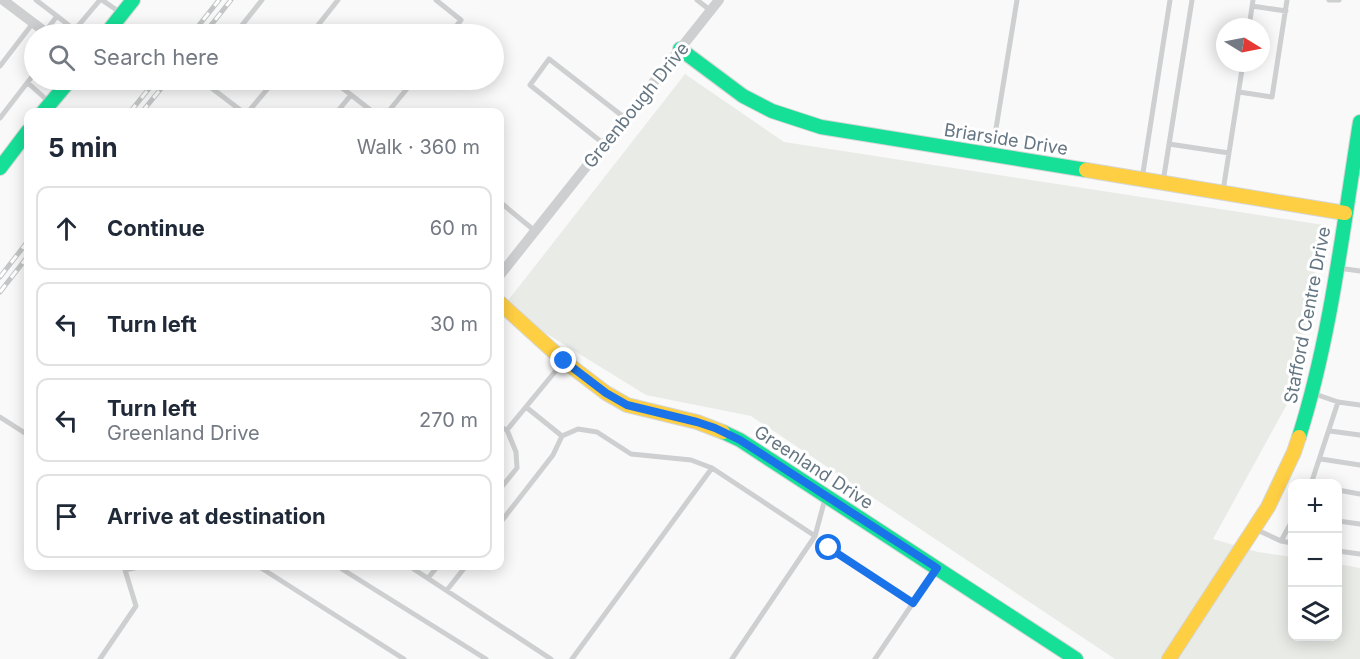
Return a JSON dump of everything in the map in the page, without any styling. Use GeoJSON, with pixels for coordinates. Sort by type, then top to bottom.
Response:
{"type":"FeatureCollection","features":[{"type":"Feature","properties":{"kind":"main road"},"geometry":{"type":"LineString","coordinates":[[114,24],[133,0]]}},
{"type":"Feature","properties":{"kind":"main road","name":"Briarside Drive"},"geometry":{"type":"LineString","coordinates":[[680,49],[743,96],[772,111],[821,127],[1345,213]]}},
{"type":"Feature","properties":{"kind":"main road"},"geometry":{"type":"LineString","coordinates":[[47,108],[62,90]]}},
{"type":"Feature","properties":{"kind":"main road","name":"Stafford Centre Drive"},"geometry":{"type":"LineString","coordinates":[[1169,659],[1268,507],[1294,452],[1313,393],[1337,268],[1360,122]]}},
{"type":"Feature","properties":{"kind":"main road"},"geometry":{"type":"LineString","coordinates":[[0,168],[24,136]]}},
{"type":"Feature","properties":{"kind":"main road","name":"Greenland Drive"},"geometry":{"type":"LineString","coordinates":[[504,307],[564,361],[606,393],[627,405],[715,428],[740,440],[1076,659]]}},
{"type":"Feature","properties":{"kind":"street"},"geometry":{"type":"LineString","coordinates":[[4,0],[33,23]]}},
{"type":"Feature","properties":{"kind":"street","name":"Greenbough Drive"},"geometry":{"type":"LineString","coordinates":[[535,231],[719,0]]}},
{"type":"Feature","properties":{"kind":"street"},"geometry":{"type":"LineString","coordinates":[[504,270],[535,231]]}},
{"type":"Feature","properties":{"kind":"lane"},"geometry":{"type":"LineString","coordinates":[[36,0],[67,24]]}},
{"type":"Feature","properties":{"kind":"lane"},"geometry":{"type":"LineString","coordinates":[[80,24],[101,0],[122,15]]}},
{"type":"Feature","properties":{"kind":"lane"},"geometry":{"type":"LineString","coordinates":[[243,24],[262,0]]}},
{"type":"Feature","properties":{"kind":"lane"},"geometry":{"type":"LineString","coordinates":[[319,24],[338,0]]}},
{"type":"Feature","properties":{"kind":"lane"},"geometry":{"type":"LineString","coordinates":[[436,0],[461,20],[458,24]]}},
{"type":"Feature","properties":{"kind":"lane"},"geometry":{"type":"LineString","coordinates":[[697,0],[711,10]]}},
{"type":"Feature","properties":{"kind":"lane"},"geometry":{"type":"LineString","coordinates":[[992,155],[1017,0]]}},
{"type":"Feature","properties":{"kind":"lane"},"geometry":{"type":"LineString","coordinates":[[1142,180],[1170,0]]}},
{"type":"Feature","properties":{"kind":"lane"},"geometry":{"type":"LineString","coordinates":[[1163,183],[1192,0]]}},
{"type":"Feature","properties":{"kind":"lane"},"geometry":{"type":"LineString","coordinates":[[1239,92],[1272,97],[1287,0]]}},
{"type":"Feature","properties":{"kind":"lane"},"geometry":{"type":"LineString","coordinates":[[1329,0],[1339,0]]}},
{"type":"Feature","properties":{"kind":"lane"},"geometry":{"type":"LineString","coordinates":[[1250,18],[1253,3],[1286,11]]}},
{"type":"Feature","properties":{"kind":"lane"},"geometry":{"type":"LineString","coordinates":[[52,24],[57,16]]}},
{"type":"Feature","properties":{"kind":"lane"},"geometry":{"type":"LineString","coordinates":[[0,66],[24,35]]}},
{"type":"Feature","properties":{"kind":"lane"},"geometry":{"type":"LineString","coordinates":[[604,144],[530,85],[549,59],[625,118]]}},
{"type":"Feature","properties":{"kind":"lane"},"geometry":{"type":"LineString","coordinates":[[1223,193],[1242,72]]}},
{"type":"Feature","properties":{"kind":"lane"},"geometry":{"type":"LineString","coordinates":[[0,118],[24,88]]}},
{"type":"Feature","properties":{"kind":"lane"},"geometry":{"type":"LineString","coordinates":[[33,90],[47,108]]}},
{"type":"Feature","properties":{"kind":"lane"},"geometry":{"type":"LineString","coordinates":[[214,90],[238,108]]}},
{"type":"Feature","properties":{"kind":"lane"},"geometry":{"type":"LineString","coordinates":[[251,108],[267,90]]}},
{"type":"Feature","properties":{"kind":"lane"},"geometry":{"type":"LineString","coordinates":[[345,90],[368,108]]}},
{"type":"Feature","properties":{"kind":"lane"},"geometry":{"type":"LineString","coordinates":[[391,108],[406,90]]}},
{"type":"Feature","properties":{"kind":"lane"},"geometry":{"type":"LineString","coordinates":[[340,108],[351,95]]}},
{"type":"Feature","properties":{"kind":"lane"},"geometry":{"type":"LineString","coordinates":[[0,102],[8,108]]}},
{"type":"Feature","properties":{"kind":"lane"},"geometry":{"type":"LineString","coordinates":[[1169,144],[1229,153]]}},
{"type":"Feature","properties":{"kind":"lane"},"geometry":{"type":"LineString","coordinates":[[504,205],[535,231]]}},
{"type":"Feature","properties":{"kind":"lane"},"geometry":{"type":"LineString","coordinates":[[1337,268],[1360,271]]}},
{"type":"Feature","properties":{"kind":"lane"},"geometry":{"type":"LineString","coordinates":[[507,430],[564,361]]}},
{"type":"Feature","properties":{"kind":"lane"},"geometry":{"type":"LineString","coordinates":[[1313,393],[1338,402],[1360,405]]}},
{"type":"Feature","properties":{"kind":"lane"},"geometry":{"type":"LineString","coordinates":[[1313,479],[1338,402]]}},
{"type":"Feature","properties":{"kind":"lane"},"geometry":{"type":"LineString","coordinates":[[526,407],[562,436]]}},
{"type":"Feature","properties":{"kind":"lane"},"geometry":{"type":"LineString","coordinates":[[0,417],[24,432]]}},
{"type":"Feature","properties":{"kind":"lane"},"geometry":{"type":"LineString","coordinates":[[504,518],[553,455],[562,436],[578,429],[597,432],[631,454],[691,460],[712,468],[815,536]]}},
{"type":"Feature","properties":{"kind":"lane"},"geometry":{"type":"LineString","coordinates":[[504,483],[517,468],[516,452],[507,430]]}},
{"type":"Feature","properties":{"kind":"lane"},"geometry":{"type":"LineString","coordinates":[[1330,430],[1360,435]]}},
{"type":"Feature","properties":{"kind":"lane"},"geometry":{"type":"LineString","coordinates":[[1321,459],[1360,465]]}},
{"type":"Feature","properties":{"kind":"lane"},"geometry":{"type":"LineString","coordinates":[[572,659],[712,468]]}},
{"type":"Feature","properties":{"kind":"lane"},"geometry":{"type":"LineString","coordinates":[[1342,491],[1360,494]]}},
{"type":"Feature","properties":{"kind":"lane"},"geometry":{"type":"LineString","coordinates":[[732,659],[815,536],[826,496]]}},
{"type":"Feature","properties":{"kind":"lane"},"geometry":{"type":"LineString","coordinates":[[1342,522],[1360,524]]}},
{"type":"Feature","properties":{"kind":"lane"},"geometry":{"type":"LineString","coordinates":[[1254,528],[1288,542]]}},
{"type":"Feature","properties":{"kind":"lane"},"geometry":{"type":"LineString","coordinates":[[1281,541],[1288,529]]}},
{"type":"Feature","properties":{"kind":"lane"},"geometry":{"type":"LineString","coordinates":[[829,548],[913,603]]}},
{"type":"Feature","properties":{"kind":"lane"},"geometry":{"type":"LineString","coordinates":[[1342,552],[1360,554]]}},
{"type":"Feature","properties":{"kind":"lane"},"geometry":{"type":"LineString","coordinates":[[875,659],[937,568]]}},
{"type":"Feature","properties":{"kind":"lane"},"geometry":{"type":"LineString","coordinates":[[100,659],[136,606],[126,570]]}},
{"type":"Feature","properties":{"kind":"lane"},"geometry":{"type":"LineString","coordinates":[[264,570],[404,659]]}},
{"type":"Feature","properties":{"kind":"lane"},"geometry":{"type":"LineString","coordinates":[[343,570],[486,659]]}},
{"type":"Feature","properties":{"kind":"lane"},"geometry":{"type":"LineString","coordinates":[[415,570],[551,659]]}},
{"type":"Feature","properties":{"kind":"lane"},"geometry":{"type":"LineString","coordinates":[[428,578],[435,570]]}},
{"type":"Feature","properties":{"kind":"lane"},"geometry":{"type":"LineString","coordinates":[[447,590],[463,570]]}},
{"type":"Feature","properties":{"kind":"shaded area"},"geometry":{"type":"Polygon","coordinates":[[[685,74],[784,142],[1324,225],[1291,397],[1213,539],[1258,552],[1288,556],[1288,641],[1342,641],[1342,565],[1360,568],[1360,659],[1115,659],[751,416],[646,395],[504,308],[685,74]]]}},
{"type":"Feature","properties":{"kind":"railway"},"geometry":{"type":"LineString","coordinates":[[200,24],[219,0]]}},
{"type":"Feature","properties":{"kind":"railway"},"geometry":{"type":"LineString","coordinates":[[212,24],[231,0]]}},
{"type":"Feature","properties":{"kind":"railway"},"geometry":{"type":"LineString","coordinates":[[133,108],[148,90]]}},
{"type":"Feature","properties":{"kind":"railway"},"geometry":{"type":"LineString","coordinates":[[145,108],[160,90]]}},
{"type":"Feature","properties":{"kind":"railway"},"geometry":{"type":"LineString","coordinates":[[0,277],[24,246]]}},
{"type":"Feature","properties":{"kind":"railway"},"geometry":{"type":"LineString","coordinates":[[0,292],[24,261]]}},
{"type":"Feature","properties":{"kind":"traffic: fast"},"geometry":{"type":"LineString","coordinates":[[114,24],[133,0]]}},
{"type":"Feature","properties":{"kind":"traffic: fast"},"geometry":{"type":"LineString","coordinates":[[680,49],[743,96],[772,111],[821,127],[1086,170]]}},
{"type":"Feature","properties":{"kind":"traffic: fast"},"geometry":{"type":"LineString","coordinates":[[46,108],[62,90]]}},
{"type":"Feature","properties":{"kind":"traffic: fast"},"geometry":{"type":"LineString","coordinates":[[1299,437],[1328,321],[1360,122]]}},
{"type":"Feature","properties":{"kind":"traffic: fast"},"geometry":{"type":"LineString","coordinates":[[0,168],[24,136]]}},
{"type":"Feature","properties":{"kind":"traffic: fast"},"geometry":{"type":"LineString","coordinates":[[723,432],[740,440],[1076,659]]}},
{"type":"Feature","properties":{"kind":"traffic: slow"},"geometry":{"type":"LineString","coordinates":[[1086,170],[1345,213]]}},
{"type":"Feature","properties":{"kind":"traffic: slow"},"geometry":{"type":"LineString","coordinates":[[504,307],[564,361],[606,393],[627,405],[697,422],[723,432]]}},
{"type":"Feature","properties":{"kind":"traffic: slow"},"geometry":{"type":"LineString","coordinates":[[1169,659],[1268,507],[1299,437]]}},
{"type":"Feature","properties":{"kind":"route"},"geometry":{"type":"LineString","coordinates":[[564,361],[606,393],[627,405],[644,411],[697,422],[740,440],[937,568],[913,603],[829,548]]}}]}
